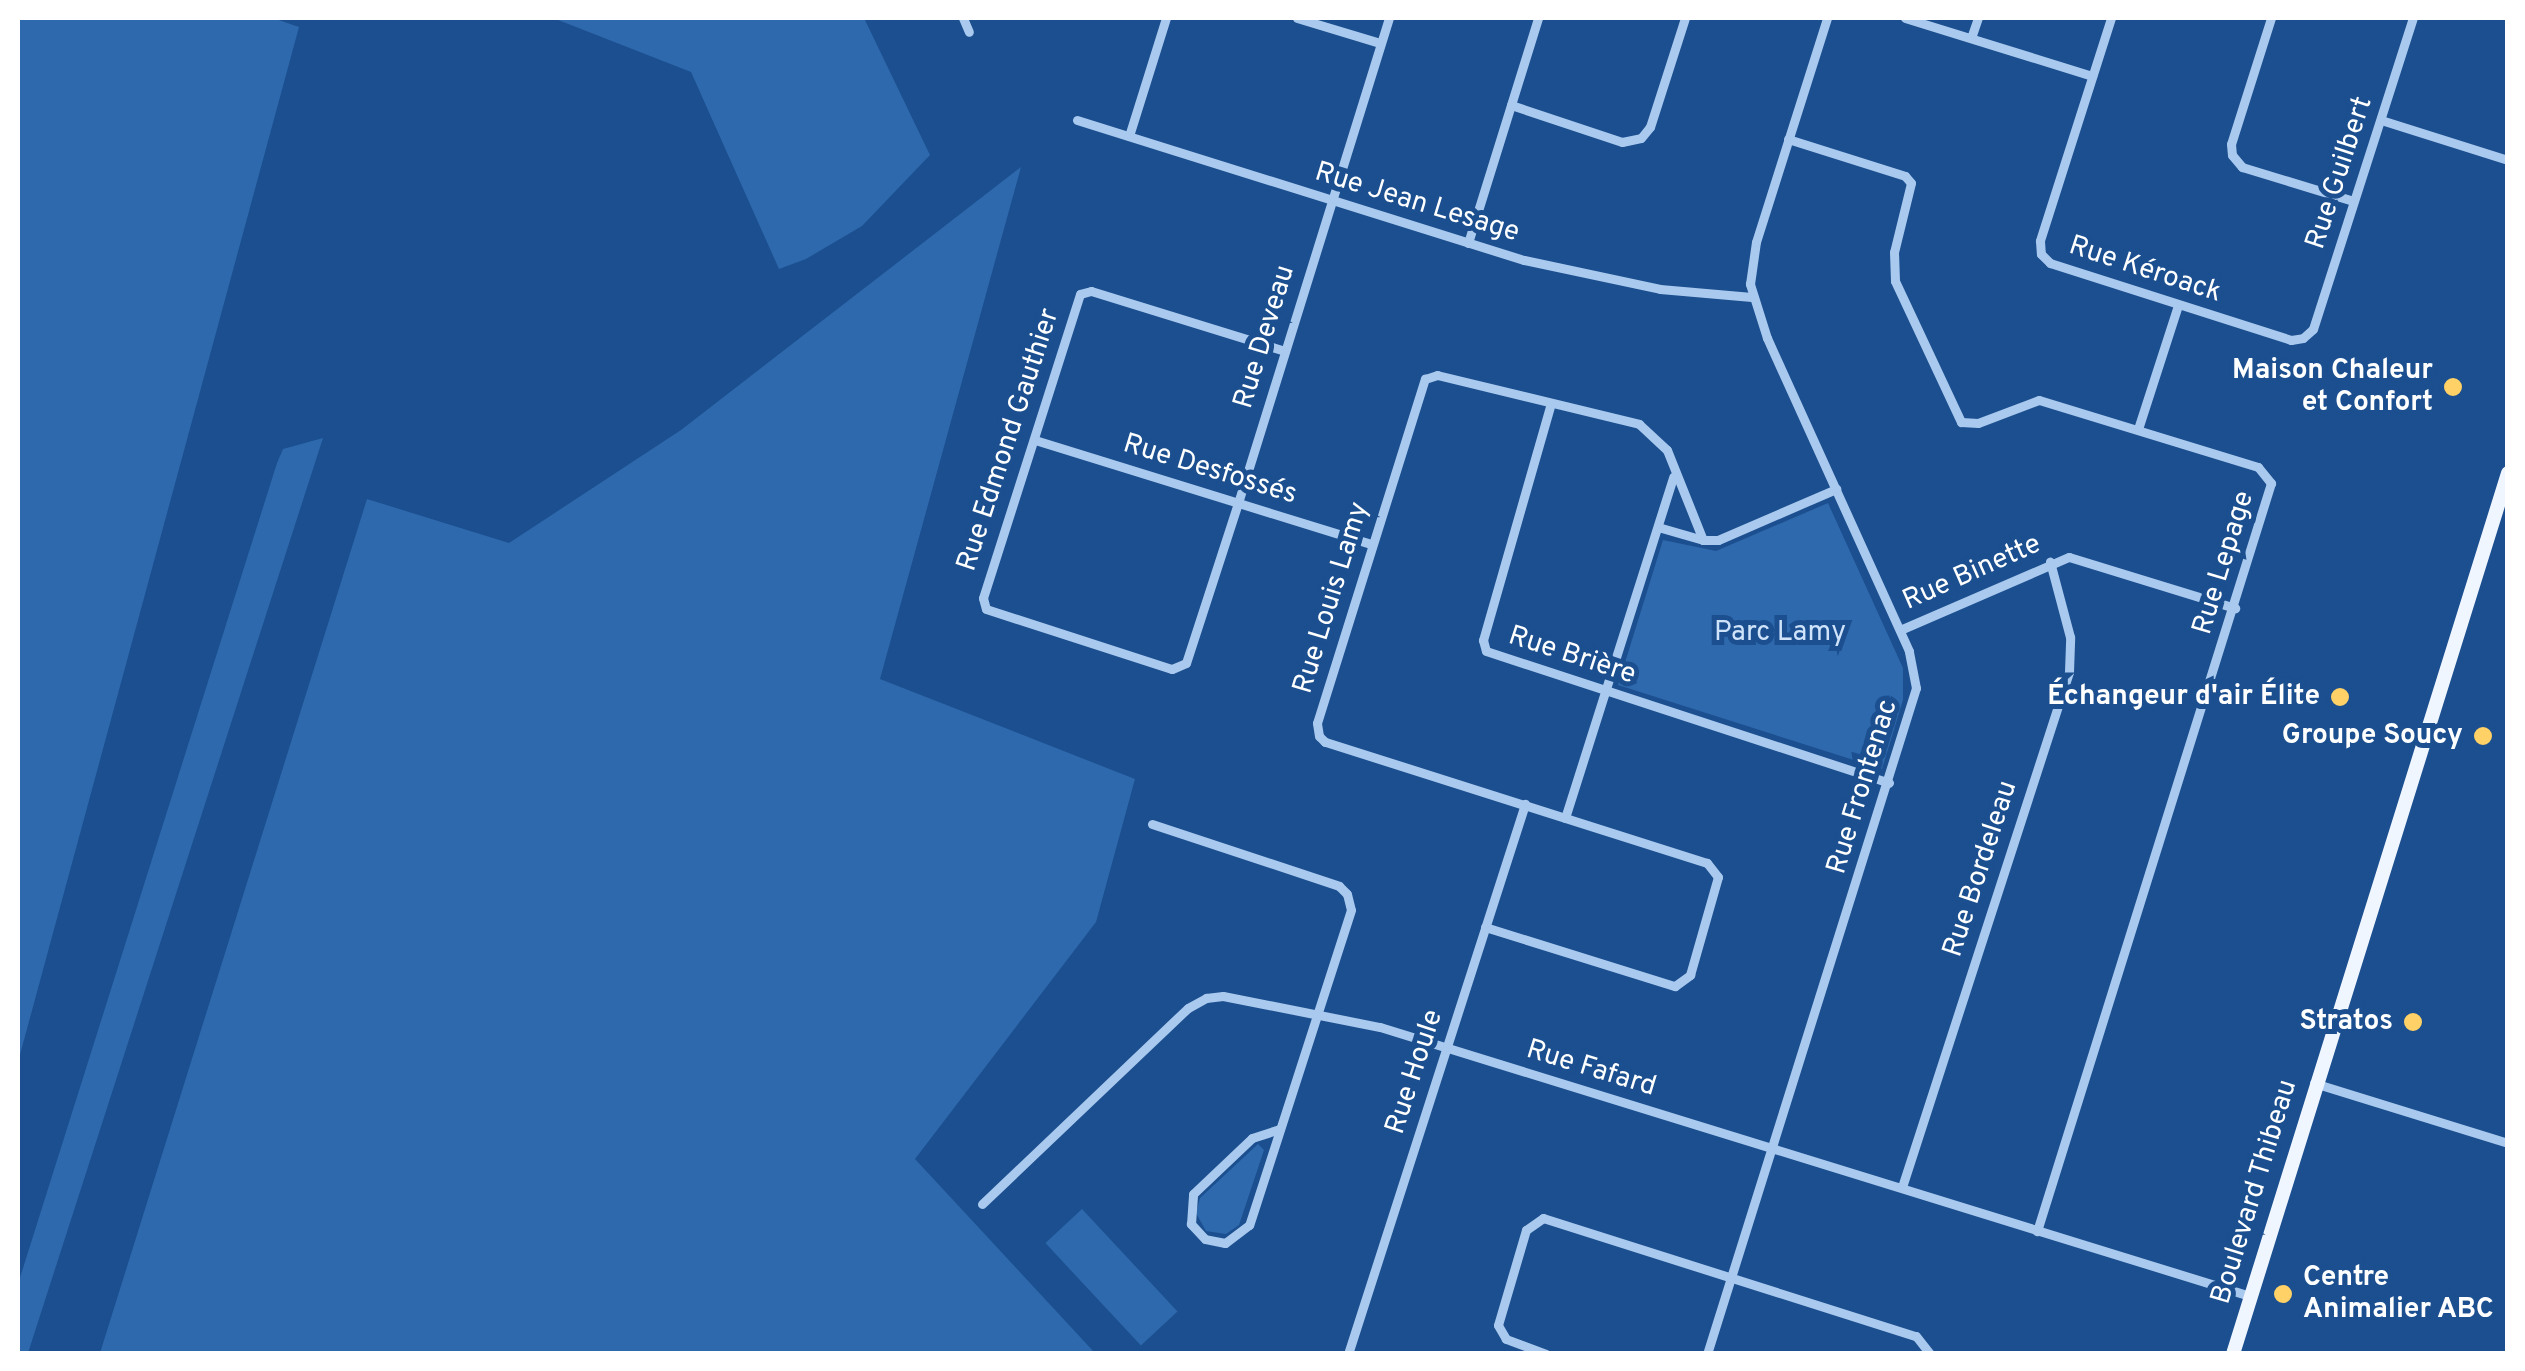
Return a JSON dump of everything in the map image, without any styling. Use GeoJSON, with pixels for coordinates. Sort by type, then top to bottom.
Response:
{"type":"FeatureCollection","features":[{"type":"Feature","properties":{"kind":"main road","name":"Boulevard Thibeau"},"geometry":{"type":"LineString","coordinates":[[2232,1354],[2508,473]]}},
{"type":"Feature","properties":{"kind":"street"},"geometry":{"type":"LineString","coordinates":[[962,18],[970,32]]}},
{"type":"Feature","properties":{"kind":"street"},"geometry":{"type":"LineString","coordinates":[[1129,136],[1166,18]]}},
{"type":"Feature","properties":{"kind":"street"},"geometry":{"type":"LineString","coordinates":[[1298,18],[1380,43]]}},
{"type":"Feature","properties":{"kind":"street","name":"Rue Deveau"},"geometry":{"type":"LineString","coordinates":[[1180,668],[1188,658],[1238,503],[1388,18]]}},
{"type":"Feature","properties":{"kind":"street"},"geometry":{"type":"LineString","coordinates":[[1468,242],[1538,18]]}},
{"type":"Feature","properties":{"kind":"street"},"geometry":{"type":"LineString","coordinates":[[1511,104],[1622,142],[1641,138],[1650,127],[1685,18]]}},
{"type":"Feature","properties":{"kind":"street","name":"Rue Frontenac"},"geometry":{"type":"LineString","coordinates":[[1707,1354],[1916,688],[1912,657],[1752,297],[1753,254],[1827,18]]}},
{"type":"Feature","properties":{"kind":"street"},"geometry":{"type":"LineString","coordinates":[[1904,18],[2092,76]]}},
{"type":"Feature","properties":{"kind":"street"},"geometry":{"type":"LineString","coordinates":[[1971,38],[1978,18]]}},
{"type":"Feature","properties":{"kind":"street","name":"Rue Kéroack"},"geometry":{"type":"LineString","coordinates":[[2110,18],[2040,242],[2040,254],[2050,263],[2178,306],[2291,340],[2303,338]]}},
{"type":"Feature","properties":{"kind":"street"},"geometry":{"type":"LineString","coordinates":[[2271,18],[2231,144],[2232,155],[2240,166],[2354,201]]}},
{"type":"Feature","properties":{"kind":"street","name":"Rue Guilbert"},"geometry":{"type":"LineString","coordinates":[[2303,338],[2313,329],[2412,18]]}},
{"type":"Feature","properties":{"kind":"street","name":"Rue Jean Lesage"},"geometry":{"type":"LineString","coordinates":[[1077,120],[1468,242],[1612,280],[1699,294],[1752,297]]}},
{"type":"Feature","properties":{"kind":"street"},"geometry":{"type":"LineString","coordinates":[[2381,120],[2508,160]]}},
{"type":"Feature","properties":{"kind":"street","name":"Rue Lepage"},"geometry":{"type":"LineString","coordinates":[[1788,139],[1905,176],[1911,183],[1894,252],[1895,281],[1961,422],[1978,423],[2035,400],[2258,468],[2270,478],[2271,493],[2038,1230]]}},
{"type":"Feature","properties":{"kind":"street","name":"Rue Edmond Gauthier"},"geometry":{"type":"LineString","coordinates":[[1180,668],[984,606],[1034,440],[1083,292],[1284,351]]}},
{"type":"Feature","properties":{"kind":"street"},"geometry":{"type":"LineString","coordinates":[[2138,430],[2178,306]]}},
{"type":"Feature","properties":{"kind":"street","name":"Rue Louis Lamy"},"geometry":{"type":"LineString","coordinates":[[1485,927],[1668,986],[1686,980],[1718,885],[1714,869],[1525,804],[1325,742],[1319,736],[1317,723],[1425,379],[1437,375],[1639,424],[1664,445],[1703,540]]}},
{"type":"Feature","properties":{"kind":"street","name":"Rue Brière"},"geometry":{"type":"LineString","coordinates":[[1552,403],[1483,644],[1490,653],[1889,783]]}},
{"type":"Feature","properties":{"kind":"street","name":"Rue Desfossés"},"geometry":{"type":"LineString","coordinates":[[1034,440],[1372,544]]}},
{"type":"Feature","properties":{"kind":"street"},"geometry":{"type":"LineString","coordinates":[[1565,818],[1674,474]]}},
{"type":"Feature","properties":{"kind":"street"},"geometry":{"type":"LineString","coordinates":[[1658,527],[1703,540],[1724,538],[1836,488]]}},
{"type":"Feature","properties":{"kind":"street","name":"Rue Binette"},"geometry":{"type":"LineString","coordinates":[[1900,630],[2050,562],[2084,559],[2235,608]]}},
{"type":"Feature","properties":{"kind":"street","name":"Rue Bordeleau"},"geometry":{"type":"LineString","coordinates":[[1902,1187],[2068,672],[2069,630],[2050,562]]}},
{"type":"Feature","properties":{"kind":"street","name":"Rue Houle"},"geometry":{"type":"LineString","coordinates":[[1348,1354],[1525,804]]}},
{"type":"Feature","properties":{"kind":"street"},"geometry":{"type":"LineString","coordinates":[[1152,824],[1338,886],[1347,894],[1351,910],[1318,1016],[1280,1129],[1243,1233],[1225,1243],[1204,1239],[1188,1214],[1194,1194],[1248,1142],[1280,1129]]}},
{"type":"Feature","properties":{"kind":"street","name":"Rue Fafard"},"geometry":{"type":"LineString","coordinates":[[982,1204],[1200,1000],[1223,996],[1380,1027],[1772,1145],[2250,1296]]}},
{"type":"Feature","properties":{"kind":"street"},"geometry":{"type":"LineString","coordinates":[[2314,1083],[2508,1143]]}},
{"type":"Feature","properties":{"kind":"street"},"geometry":{"type":"LineString","coordinates":[[1546,1354],[1506,1339],[1498,1325],[1526,1230],[1536,1219],[1548,1218],[1916,1336],[1930,1354]]}},
{"type":"Feature","properties":{"kind":"green space"},"geometry":{"type":"Polygon","coordinates":[[[18,18],[273,18],[299,27],[18,1062],[18,18]]]}},
{"type":"Feature","properties":{"kind":"green space"},"geometry":{"type":"Polygon","coordinates":[[[553,18],[864,18],[930,155],[862,226],[806,259],[779,269],[691,72],[553,18]]]}},
{"type":"Feature","properties":{"kind":"green space"},"geometry":{"type":"Polygon","coordinates":[[[1021,167],[880,679],[1135,779],[1096,922],[915,1159],[1095,1353],[100,1353],[367,499],[509,543],[681,430],[1021,167]]]}},
{"type":"Feature","properties":{"kind":"green space"},"geometry":{"type":"Polygon","coordinates":[[[323,438],[28,1353],[18,1353],[18,1284],[277,463],[283,449],[323,438]]]}},
{"type":"Feature","properties":{"kind":"green space","name":"Parc Lamy"},"geometry":{"type":"Polygon","coordinates":[[[1828,503],[1903,668],[1903,700],[1882,769],[1618,685],[1663,540],[1716,551],[1828,503]]]}},
{"type":"Feature","properties":{"kind":"green space"},"geometry":{"type":"Polygon","coordinates":[[[1258,1144],[1264,1150],[1239,1225],[1226,1234],[1206,1231],[1196,1213],[1200,1198],[1258,1144]]]}},
{"type":"Feature","properties":{"kind":"green space"},"geometry":{"type":"Polygon","coordinates":[[[1082,1209],[1177,1311],[1141,1345],[1045,1243],[1082,1209]]]}},
{"type":"Feature","properties":{"kind":"place","name":"Maison Chaleur et Confort"},"geometry":{"type":"Point","coordinates":[2453,387]}},
{"type":"Feature","properties":{"kind":"place","name":"Échangeur d'air Élite"},"geometry":{"type":"Point","coordinates":[2340,697]}},
{"type":"Feature","properties":{"kind":"place","name":"Groupe Soucy"},"geometry":{"type":"Point","coordinates":[2483,736]}},
{"type":"Feature","properties":{"kind":"place","name":"Stratos"},"geometry":{"type":"Point","coordinates":[2413,1022]}},
{"type":"Feature","properties":{"kind":"place","name":"Centre Animalier ABC"},"geometry":{"type":"Point","coordinates":[2283,1294]}}]}
